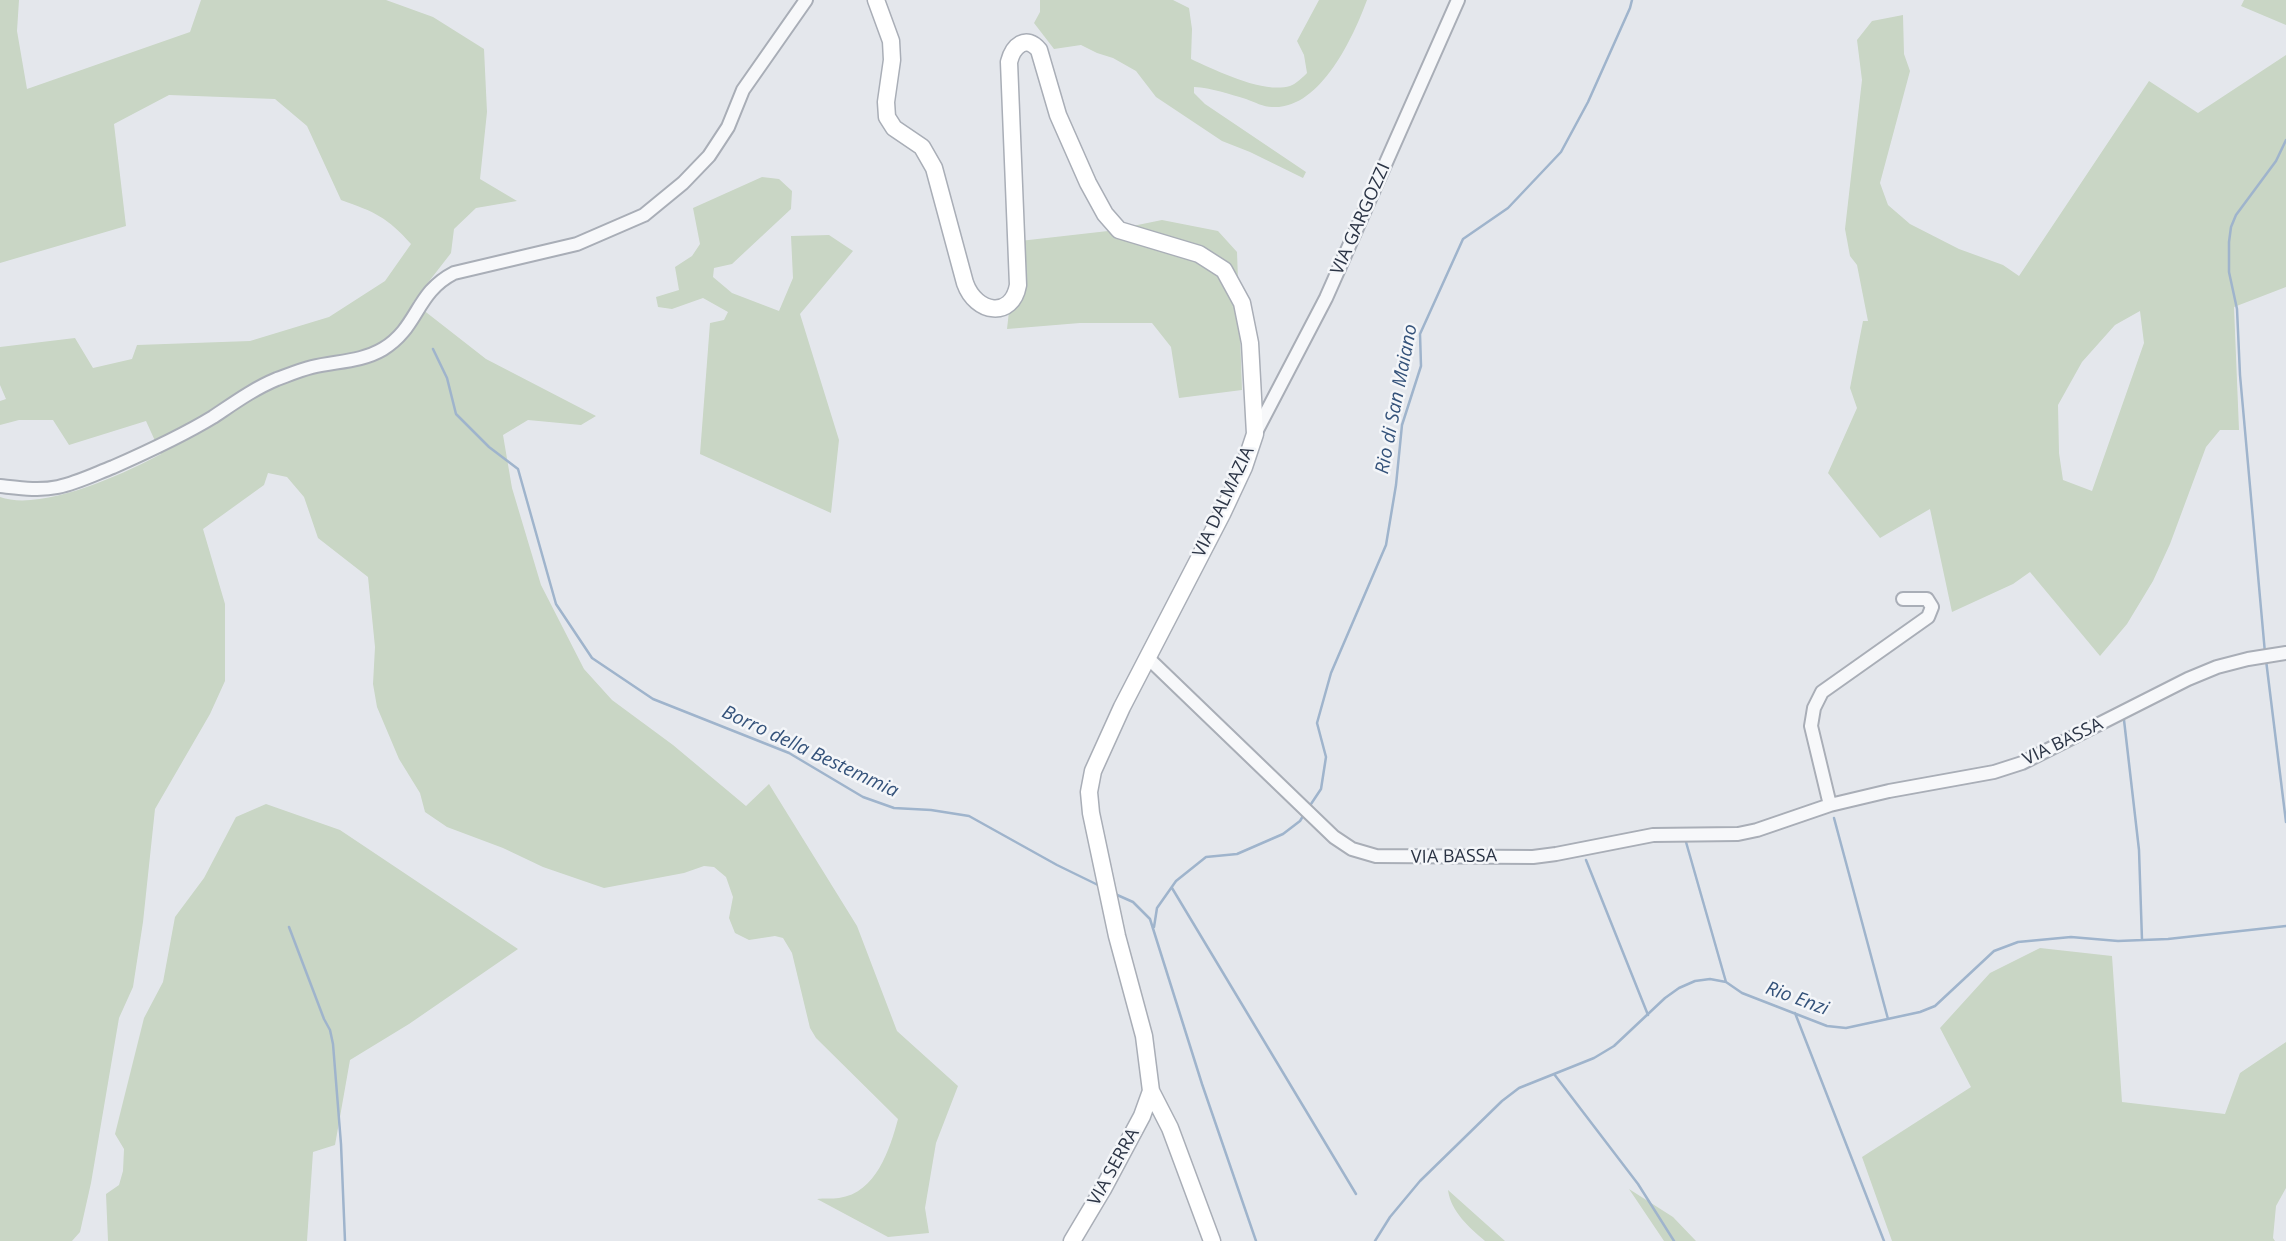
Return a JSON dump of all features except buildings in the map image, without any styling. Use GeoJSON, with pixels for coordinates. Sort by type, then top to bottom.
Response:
{"type":"FeatureCollection","features":[{"type":"Feature","properties":{"kind":"main road","name":"VIA DALMAZIA"},"geometry":{"type":"LineString","coordinates":[[876,0],[891,41],[887,117],[894,128],[922,147],[934,168],[965,284],[974,300],[987,309],[996,308],[1004,306],[1017,295],[1020,276],[1009,62],[1015,47],[1027,41],[1039,50],[1058,115],[1105,215],[1119,230],[1199,254],[1224,270],[1242,303],[1250,343],[1255,434],[1244,467],[1222,514],[1122,707],[1093,771],[1089,792],[1105,880],[1144,1035],[1151,1091]]}},
{"type":"Feature","properties":{"kind":"main road","name":"VIA SERRA"},"geometry":{"type":"LineString","coordinates":[[1072,1241],[1142,1116],[1151,1091]]}},
{"type":"Feature","properties":{"kind":"main road"},"geometry":{"type":"LineString","coordinates":[[1151,1091],[1170,1128],[1212,1241]]}},
{"type":"Feature","properties":{"kind":"street"},"geometry":{"type":"LineString","coordinates":[[0,485],[27,489],[57,488],[86,478],[190,430],[248,393],[275,380],[310,367],[364,358],[382,350],[409,327],[421,301],[431,289],[454,272],[577,244],[644,215],[709,156],[728,127],[743,90],[806,0]]}},
{"type":"Feature","properties":{"kind":"street","name":"VIA GARGOZZI"},"geometry":{"type":"LineString","coordinates":[[1255,434],[1326,298],[1458,0]]}},
{"type":"Feature","properties":{"kind":"street"},"geometry":{"type":"LineString","coordinates":[[1830,805],[1811,726],[1814,708],[1822,692],[1928,617],[1932,607],[1927,598],[1903,599]]}},
{"type":"Feature","properties":{"kind":"street","name":"VIA BASSA"},"geometry":{"type":"LineString","coordinates":[[1148,658],[1315,821],[1352,849],[1376,856],[1533,857],[1653,835],[1738,834],[1830,805],[1994,772],[2022,763],[2217,667],[2286,653]]}},
{"type":"Feature","properties":{"kind":"green space"},"geometry":{"type":"Polygon","coordinates":[[[0,0],[19,0],[17,31],[27,89],[190,32],[201,0],[386,0],[433,17],[484,49],[487,112],[480,179],[517,201],[476,208],[454,229],[451,253],[413,302],[486,359],[596,416],[581,425],[528,420],[503,435],[512,488],[541,585],[584,669],[612,700],[673,745],[746,806],[769,784],[857,926],[897,1031],[958,1086],[936,1143],[925,1208],[929,1233],[888,1237],[817,1199],[839,1198],[863,1188],[886,1156],[898,1119],[816,1038],[810,1028],[792,953],[783,938],[775,936],[749,940],[735,933],[729,918],[733,897],[726,877],[714,867],[704,866],[684,873],[604,888],[543,867],[503,848],[447,827],[425,812],[420,793],[399,759],[377,707],[373,684],[375,647],[368,577],[318,538],[304,497],[287,477],[268,473],[264,485],[203,529],[225,604],[225,681],[210,714],[155,809],[133,987],[119,1018],[80,1232],[72,1241],[0,1241],[0,497],[37,499],[82,489],[161,454],[146,421],[69,445],[53,420],[19,420],[0,425],[0,401],[6,399],[0,385],[0,347],[75,338],[93,368],[132,359],[137,345],[250,341],[329,317],[385,281],[411,244],[380,216],[341,200],[307,126],[275,99],[169,95],[114,124],[126,226],[0,263],[0,0]]]}},
{"type":"Feature","properties":{"kind":"green space"},"geometry":{"type":"Polygon","coordinates":[[[1040,0],[1173,0],[1189,8],[1192,29],[1191,59],[1239,80],[1279,88],[1292,85],[1307,73],[1304,55],[1297,41],[1319,0],[1367,0],[1353,33],[1332,69],[1305,97],[1289,105],[1269,107],[1194,87],[1194,93],[1205,104],[1306,172],[1303,178],[1222,141],[1156,97],[1136,71],[1113,58],[1081,45],[1054,49],[1034,23],[1040,12],[1040,0]]]}},
{"type":"Feature","properties":{"kind":"green space"},"geometry":{"type":"Polygon","coordinates":[[[2244,0],[2286,0],[2286,25],[2241,6],[2244,0]]]}},
{"type":"Feature","properties":{"kind":"green space"},"geometry":{"type":"Polygon","coordinates":[[[1903,15],[1904,54],[1910,71],[1880,183],[1888,205],[1910,224],[1959,249],[2003,265],[2019,276],[2149,81],[2198,113],[2286,55],[2286,287],[2234,307],[2239,430],[2220,430],[2206,447],[2170,544],[2153,581],[2127,624],[2100,656],[2030,572],[2013,584],[1952,612],[1930,509],[1880,538],[1828,473],[1857,408],[1850,388],[1863,321],[1868,321],[1857,265],[1850,256],[1845,229],[1862,80],[1857,40],[1872,21],[1903,15]],[[2140,311],[2115,325],[2082,362],[2058,405],[2059,453],[2063,480],[2092,491],[2144,343],[2140,311]]]}},
{"type":"Feature","properties":{"kind":"green space"},"geometry":{"type":"Polygon","coordinates":[[[762,177],[779,179],[792,191],[791,209],[732,264],[714,268],[713,277],[732,293],[779,311],[793,278],[791,236],[829,235],[853,251],[800,314],[839,440],[831,513],[700,454],[710,323],[724,320],[728,312],[703,298],[672,309],[658,307],[656,297],[679,290],[675,267],[692,256],[700,244],[693,208],[762,177]]]}},
{"type":"Feature","properties":{"kind":"green space"},"geometry":{"type":"Polygon","coordinates":[[[1162,220],[1218,231],[1237,252],[1242,390],[1179,398],[1171,347],[1152,323],[1080,323],[1007,329],[1012,285],[1011,242],[1108,231],[1162,220]]]}},
{"type":"Feature","properties":{"kind":"green space"},"geometry":{"type":"Polygon","coordinates":[[[266,804],[340,830],[518,949],[409,1024],[350,1060],[335,1145],[313,1152],[307,1241],[108,1241],[106,1194],[119,1185],[123,1171],[124,1149],[115,1134],[144,1018],[163,982],[175,917],[204,878],[236,817],[266,804]]]}},
{"type":"Feature","properties":{"kind":"green space"},"geometry":{"type":"Polygon","coordinates":[[[2040,948],[2112,956],[2122,1102],[2225,1114],[2240,1073],[2286,1042],[2286,1188],[2276,1206],[2275,1241],[1892,1241],[1862,1157],[1971,1087],[1940,1028],[1990,973],[2040,948]]]}},
{"type":"Feature","properties":{"kind":"green space"},"geometry":{"type":"Polygon","coordinates":[[[1629,1189],[1673,1217],[1696,1241],[1664,1241],[1629,1189]]]}},
{"type":"Feature","properties":{"kind":"green space"},"geometry":{"type":"Polygon","coordinates":[[[1448,1190],[1505,1241],[1485,1241],[1479,1236],[1457,1212],[1448,1190]]]}},
{"type":"Feature","properties":{"kind":"waterway","name":"Rio di San Maiano"},"geometry":{"type":"LineString","coordinates":[[1309,807],[1321,789],[1326,757],[1317,723],[1331,673],[1386,545],[1402,425],[1421,366],[1420,334],[1463,239],[1508,208],[1561,152],[1588,102],[1632,0]]}},
{"type":"Feature","properties":{"kind":"waterway"},"geometry":{"type":"LineString","coordinates":[[2265,653],[2240,375],[2237,309],[2229,272],[2229,242],[2236,215],[2276,161],[2286,140]]}},
{"type":"Feature","properties":{"kind":"waterway","name":"Borro della Bestemmia"},"geometry":{"type":"LineString","coordinates":[[433,349],[447,378],[456,414],[489,447],[518,469],[556,604],[592,658],[653,699],[789,753],[863,797],[894,808],[969,816],[1100,886]]}},
{"type":"Feature","properties":{"kind":"waterway"},"geometry":{"type":"LineString","coordinates":[[2266,660],[2286,822]]}},
{"type":"Feature","properties":{"kind":"waterway"},"geometry":{"type":"LineString","coordinates":[[2124,720],[2139,850],[2142,940]]}},
{"type":"Feature","properties":{"kind":"waterway","name":"Rio di San Maiano"},"geometry":{"type":"LineString","coordinates":[[1154,927],[1157,908],[1176,881],[1206,857],[1237,854],[1283,834],[1303,816]]}},
{"type":"Feature","properties":{"kind":"waterway"},"geometry":{"type":"LineString","coordinates":[[1834,818],[1888,1019]]}},
{"type":"Feature","properties":{"kind":"waterway"},"geometry":{"type":"LineString","coordinates":[[1686,842],[1726,982]]}},
{"type":"Feature","properties":{"kind":"waterway"},"geometry":{"type":"LineString","coordinates":[[1586,860],[1648,1015]]}},
{"type":"Feature","properties":{"kind":"waterway"},"geometry":{"type":"LineString","coordinates":[[1172,888],[1356,1194]]}},
{"type":"Feature","properties":{"kind":"waterway","name":"Borro della Bestemmia"},"geometry":{"type":"LineString","coordinates":[[1115,894],[1133,902],[1150,919],[1202,1084],[1256,1241]]}},
{"type":"Feature","properties":{"kind":"waterway","name":"Rio Enzi"},"geometry":{"type":"LineString","coordinates":[[1375,1241],[1390,1217],[1420,1181],[1502,1101],[1519,1088],[1594,1058],[1614,1046],[1665,998],[1695,981],[1710,979],[1726,982],[1742,993],[1827,1026],[1846,1028],[1920,1012],[1935,1006],[1994,951],[2018,942],[2071,937],[2118,941],[2168,939],[2286,926]]}},
{"type":"Feature","properties":{"kind":"waterway"},"geometry":{"type":"LineString","coordinates":[[289,927],[330,1030],[333,1044],[345,1241]]}},
{"type":"Feature","properties":{"kind":"waterway"},"geometry":{"type":"LineString","coordinates":[[1795,1013],[1884,1241]]}},
{"type":"Feature","properties":{"kind":"waterway"},"geometry":{"type":"LineString","coordinates":[[1554,1074],[1638,1184],[1674,1241]]}}]}
